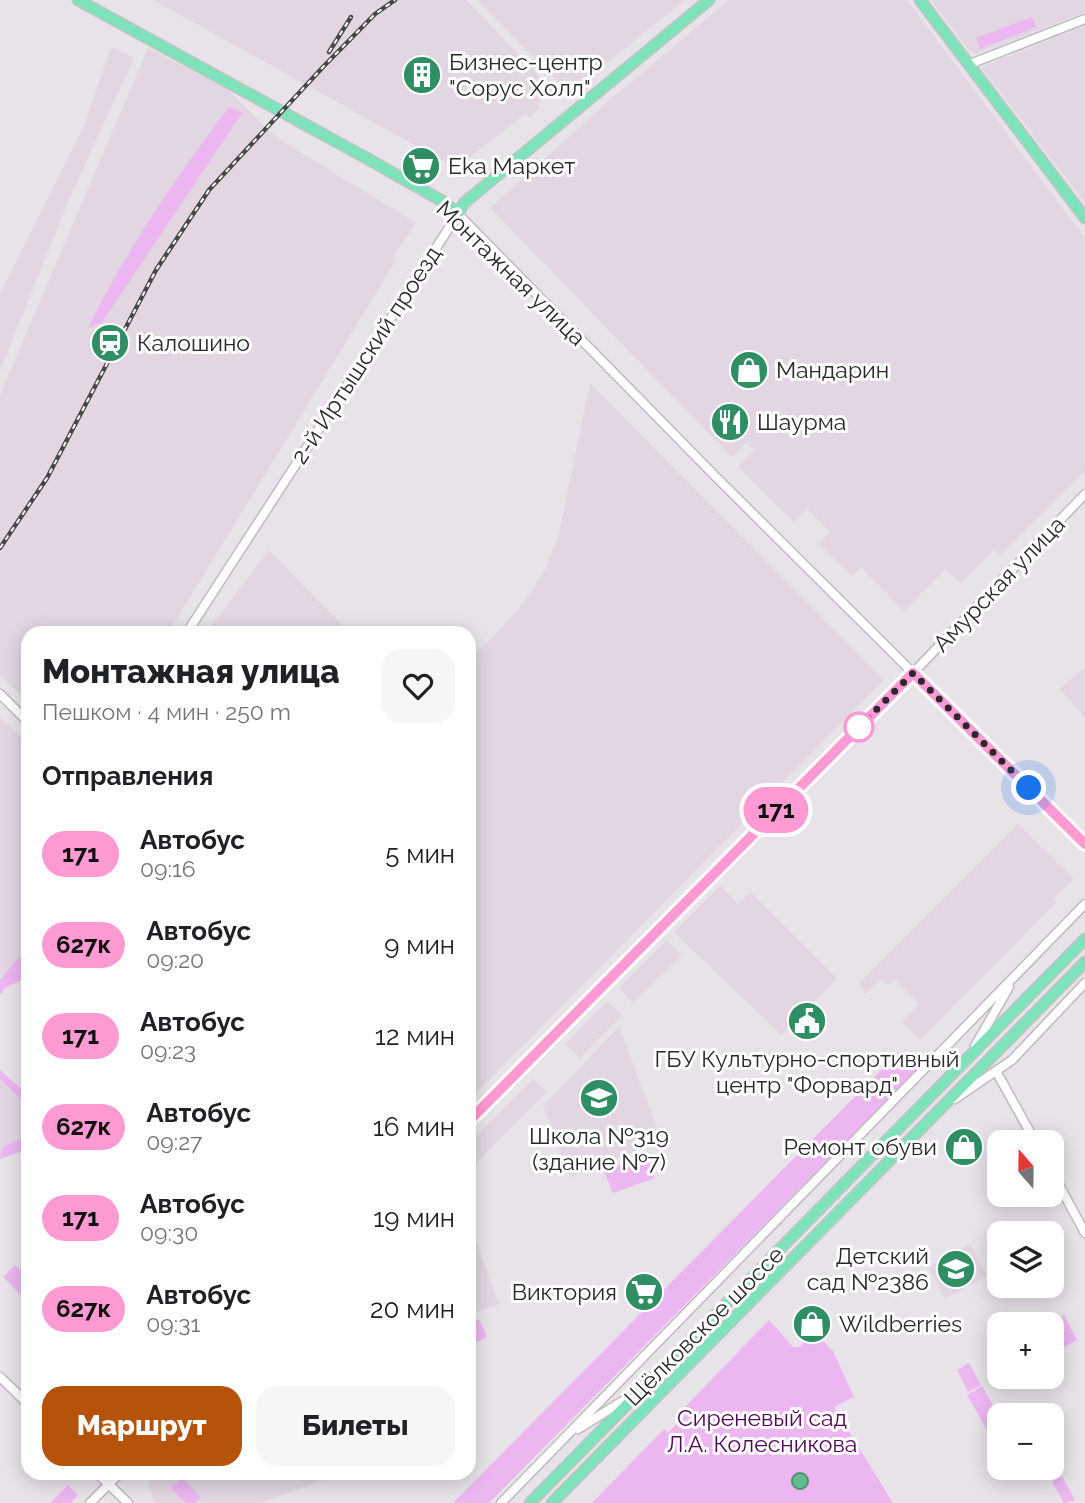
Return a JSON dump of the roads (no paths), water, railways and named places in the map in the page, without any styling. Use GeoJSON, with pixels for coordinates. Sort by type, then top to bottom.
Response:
{"type":"FeatureCollection","features":[{"type":"Feature","properties":{"kind":"main road","name":"Монтажная улица"},"geometry":{"type":"LineString","coordinates":[[78,0],[368,159],[444,202],[458,214]]}},
{"type":"Feature","properties":{"kind":"main road","name":"2-й Иртышский проезд"},"geometry":{"type":"LineString","coordinates":[[458,214],[464,203],[709,0]]}},
{"type":"Feature","properties":{"kind":"main road"},"geometry":{"type":"LineString","coordinates":[[920,0],[1085,219]]}},
{"type":"Feature","properties":{"kind":"main road","name":"Щёлковское шоссе"},"geometry":{"type":"LineString","coordinates":[[530,1503],[1085,939]]}},
{"type":"Feature","properties":{"kind":"main road","name":"Щёлковское шоссе"},"geometry":{"type":"LineString","coordinates":[[552,1503],[1085,962]]}},
{"type":"Feature","properties":{"kind":"street"},"geometry":{"type":"LineString","coordinates":[[970,64],[1085,19]]}},
{"type":"Feature","properties":{"kind":"street","name":"2-й Иртышский проезд"},"geometry":{"type":"LineString","coordinates":[[191,626],[458,214]]}},
{"type":"Feature","properties":{"kind":"street","name":"Монтажная улица"},"geometry":{"type":"LineString","coordinates":[[458,214],[1085,844]]}},
{"type":"Feature","properties":{"kind":"street","name":"Амурская улица"},"geometry":{"type":"LineString","coordinates":[[476,1114],[913,673],[1085,494]]}},
{"type":"Feature","properties":{"kind":"street"},"geometry":{"type":"LineString","coordinates":[[0,694],[21,715]]}},
{"type":"Feature","properties":{"kind":"street"},"geometry":{"type":"LineString","coordinates":[[501,1503],[1085,904]]}},
{"type":"Feature","properties":{"kind":"street"},"geometry":{"type":"LineString","coordinates":[[967,1058],[1001,1005],[1011,981]]}},
{"type":"Feature","properties":{"kind":"street"},"geometry":{"type":"LineString","coordinates":[[935,1114],[1012,1060],[1085,983]]}},
{"type":"Feature","properties":{"kind":"street"},"geometry":{"type":"LineString","coordinates":[[996,1071],[1029,1130]]}},
{"type":"Feature","properties":{"kind":"street"},"geometry":{"type":"LineString","coordinates":[[1064,1194],[1085,1233]]}},
{"type":"Feature","properties":{"kind":"street"},"geometry":{"type":"LineString","coordinates":[[0,1377],[21,1397]]}},
{"type":"Feature","properties":{"kind":"street"},"geometry":{"type":"LineString","coordinates":[[564,1439],[645,1386]]}},
{"type":"Feature","properties":{"kind":"street"},"geometry":{"type":"LineString","coordinates":[[104,1480],[128,1503]]}},
{"type":"Feature","properties":{"kind":"street"},"geometry":{"type":"LineString","coordinates":[[90,1503],[112,1480]]}},
{"type":"Feature","properties":{"kind":"railway"},"geometry":{"type":"LineString","coordinates":[[0,548],[47,478],[156,270],[209,190],[323,67],[375,14],[395,0]]}},
{"type":"Feature","properties":{"kind":"railway"},"geometry":{"type":"LineString","coordinates":[[329,52],[351,17]]}},
{"type":"Feature","properties":{"kind":"place","name":"Бизнес-центр \"Сорус Холл\""},"geometry":{"type":"Point","coordinates":[422,75]}},
{"type":"Feature","properties":{"kind":"place","name":"Eka Маркет"},"geometry":{"type":"Point","coordinates":[421,166]}},
{"type":"Feature","properties":{"kind":"place","name":"Калошино"},"geometry":{"type":"Point","coordinates":[110,343]}},
{"type":"Feature","properties":{"kind":"place","name":"Мандарин"},"geometry":{"type":"Point","coordinates":[749,370]}},
{"type":"Feature","properties":{"kind":"place","name":"Шаурма"},"geometry":{"type":"Point","coordinates":[730,422]}},
{"type":"Feature","properties":{"kind":"place","name":"ГБУ Культурно-спортивный центр \"Форвард\""},"geometry":{"type":"Point","coordinates":[807,1021]}},
{"type":"Feature","properties":{"kind":"place","name":"Школа №319 (здание №7)"},"geometry":{"type":"Point","coordinates":[599,1098]}},
{"type":"Feature","properties":{"kind":"place","name":"Ремонт обуви"},"geometry":{"type":"Point","coordinates":[964,1147]}},
{"type":"Feature","properties":{"kind":"place","name":"Детский сад №2386"},"geometry":{"type":"Point","coordinates":[956,1269]}},
{"type":"Feature","properties":{"kind":"place","name":"Виктория"},"geometry":{"type":"Point","coordinates":[644,1292]}},
{"type":"Feature","properties":{"kind":"place","name":"Wildberries"},"geometry":{"type":"Point","coordinates":[812,1324]}},
{"type":"Feature","properties":{"kind":"park label","name":"Сиреневый сад Л.А. Колесникова"},"geometry":{"type":"Point","coordinates":[762,1431]}}]}
